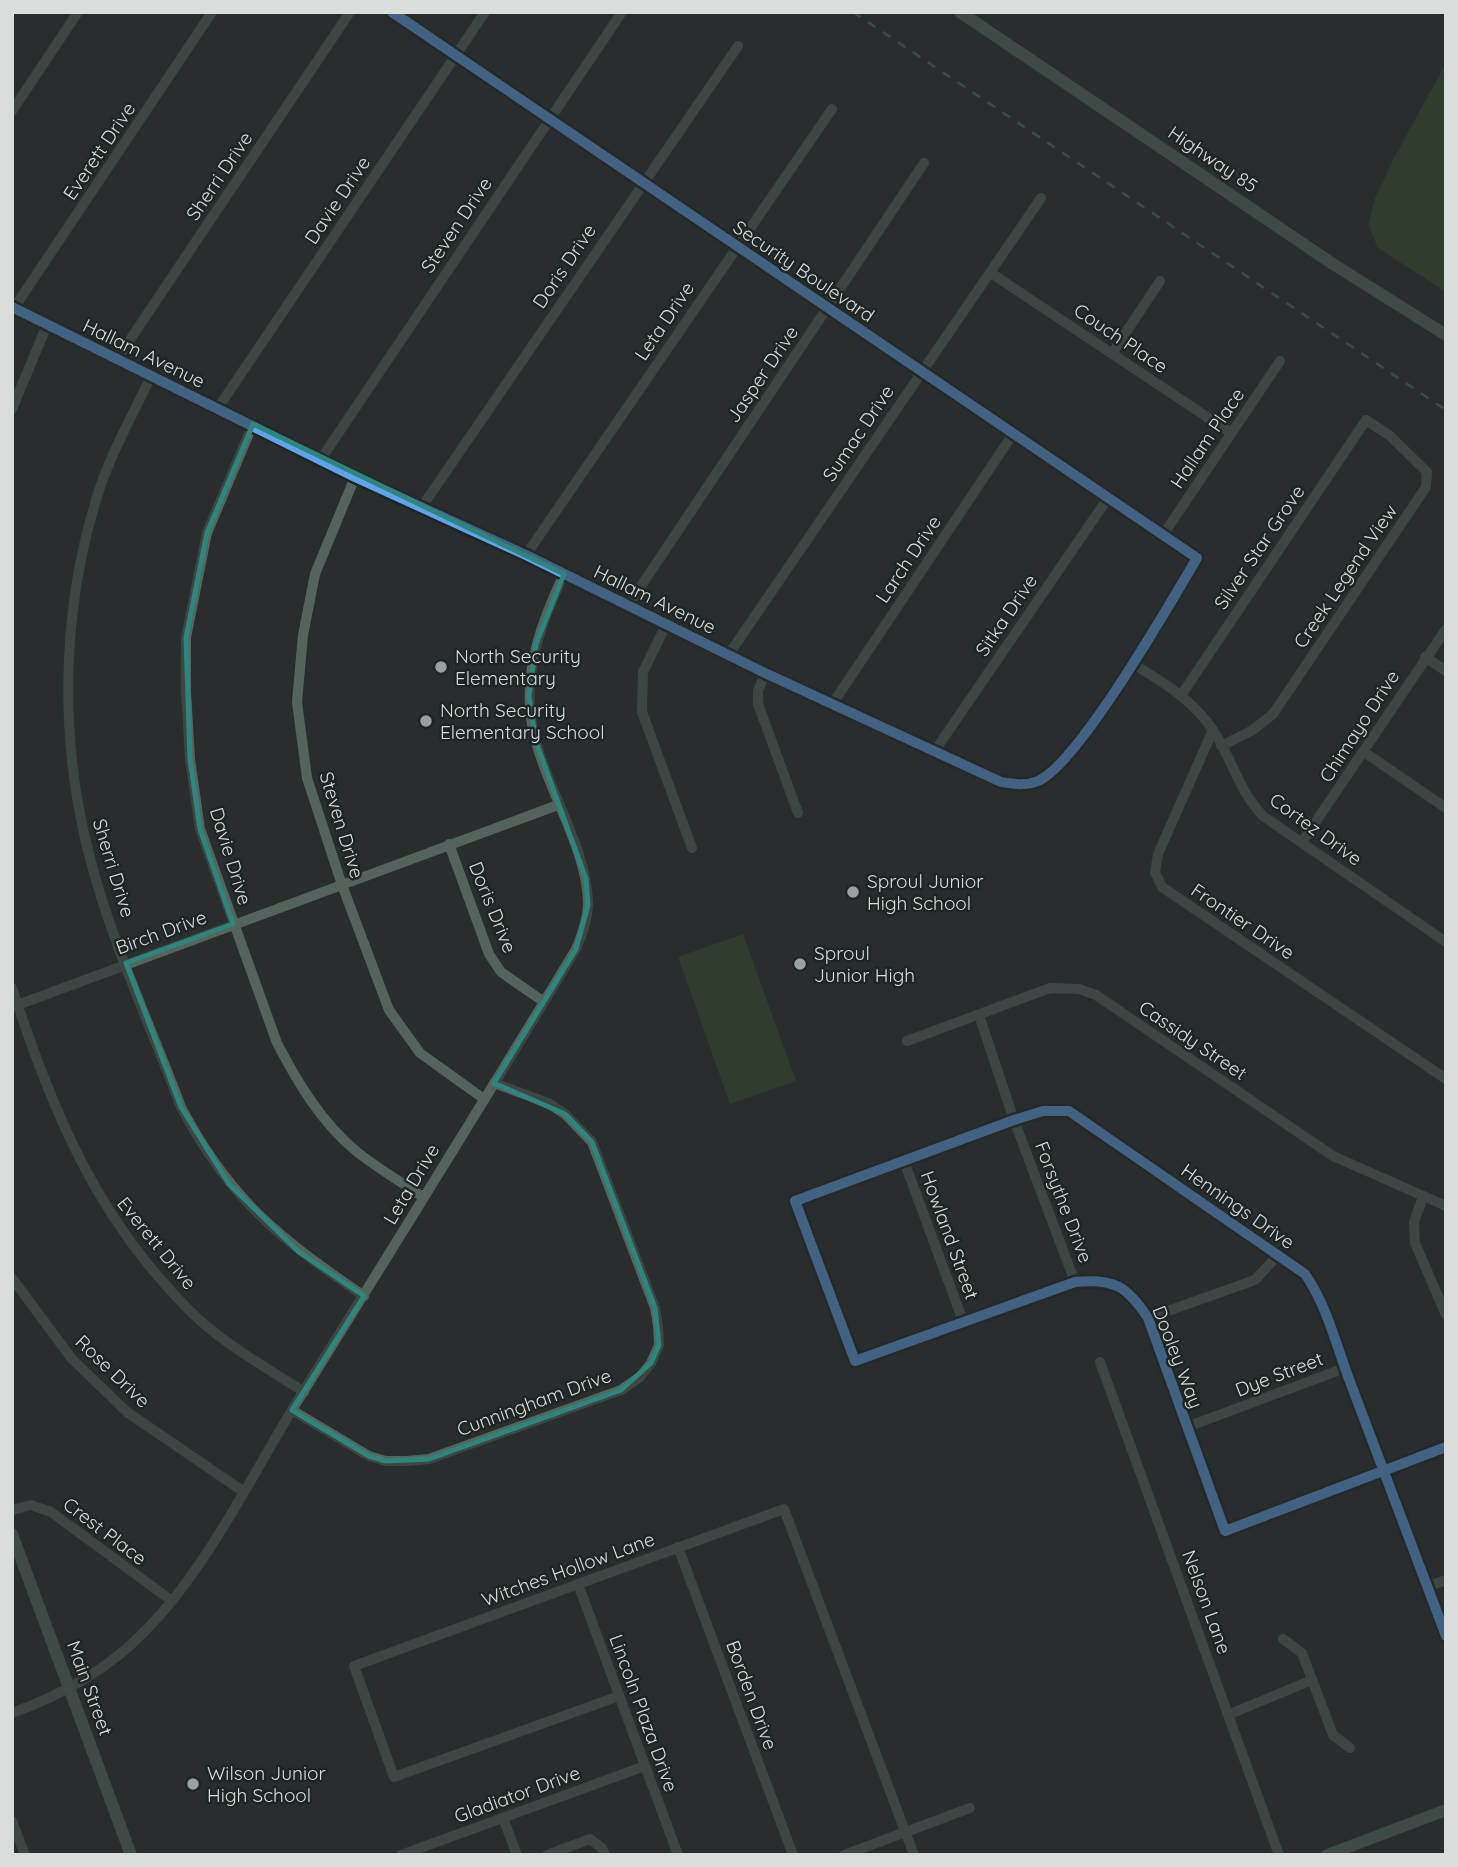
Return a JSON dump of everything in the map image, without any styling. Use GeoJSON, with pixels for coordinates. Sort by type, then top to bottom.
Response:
{"type":"FeatureCollection","features":[{"type":"Feature","properties":{"kind":"main road","name":"Highway 85"},"geometry":{"type":"LineString","coordinates":[[960,12],[1322,256],[1446,335]]}},
{"type":"Feature","properties":{"kind":"main road","name":"Main Street"},"geometry":{"type":"LineString","coordinates":[[12,1534],[131,1855]]}},
{"type":"Feature","properties":{"kind":"main road"},"geometry":{"type":"LineString","coordinates":[[1327,1855],[1446,1810]]}},
{"type":"Feature","properties":{"kind":"street"},"geometry":{"type":"LineString","coordinates":[[12,111],[78,12]]}},
{"type":"Feature","properties":{"kind":"street","name":"Everett Drive"},"geometry":{"type":"LineString","coordinates":[[13,308],[212,12]]}},
{"type":"Feature","properties":{"kind":"street","name":"Sherri Drive"},"geometry":{"type":"LineString","coordinates":[[117,359],[349,12]]}},
{"type":"Feature","properties":{"kind":"street","name":"Security Boulevard"},"geometry":{"type":"LineString","coordinates":[[392,12],[1197,558]]}},
{"type":"Feature","properties":{"kind":"street","name":"Davie Drive"},"geometry":{"type":"LineString","coordinates":[[218,408],[485,12]]}},
{"type":"Feature","properties":{"kind":"street","name":"Steven Drive"},"geometry":{"type":"LineString","coordinates":[[321,459],[548,118],[622,12]]}},
{"type":"Feature","properties":{"kind":"street","name":"Doris Drive"},"geometry":{"type":"LineString","coordinates":[[421,508],[642,182],[738,46]]}},
{"type":"Feature","properties":{"kind":"street","name":"Leta Drive"},"geometry":{"type":"LineString","coordinates":[[526,555],[832,109]]}},
{"type":"Feature","properties":{"kind":"street","name":"Jasper Drive"},"geometry":{"type":"LineString","coordinates":[[629,604],[924,163]]}},
{"type":"Feature","properties":{"kind":"street","name":"Sumac Drive"},"geometry":{"type":"LineString","coordinates":[[729,654],[1041,198]]}},
{"type":"Feature","properties":{"kind":"street","name":"Couch Place"},"geometry":{"type":"LineString","coordinates":[[991,273],[1231,433]]}},
{"type":"Feature","properties":{"kind":"street"},"geometry":{"type":"LineString","coordinates":[[1113,352],[1160,281]]}},
{"type":"Feature","properties":{"kind":"street","name":"Hallam Avenue"},"geometry":{"type":"LineString","coordinates":[[13,308],[253,424],[355,477],[526,555],[765,673],[1001,782],[1022,785],[1039,781],[1059,767],[1133,664],[1197,558]]}},
{"type":"Feature","properties":{"kind":"street"},"geometry":{"type":"LineString","coordinates":[[12,409],[47,325]]}},
{"type":"Feature","properties":{"kind":"street","name":"Hallam Place"},"geometry":{"type":"LineString","coordinates":[[1163,535],[1280,361]]}},
{"type":"Feature","properties":{"kind":"street","name":"Sherri Drive"},"geometry":{"type":"LineString","coordinates":[[151,376],[97,496],[77,580],[68,662],[72,777],[90,859],[181,1107],[199,1141],[229,1184],[263,1222],[299,1252],[364,1296]]}},
{"type":"Feature","properties":{"kind":"street","name":"Silver Star Grove"},"geometry":{"type":"LineString","coordinates":[[1182,694],[1366,420]]}},
{"type":"Feature","properties":{"kind":"street","name":"Creek Legend View"},"geometry":{"type":"LineString","coordinates":[[1221,746],[1253,730],[1273,714],[1426,487],[1427,472],[1389,435],[1366,420]]}},
{"type":"Feature","properties":{"kind":"street","name":"Davie Drive"},"geometry":{"type":"LineString","coordinates":[[253,424],[207,533],[186,638],[190,760],[200,829],[277,1043],[315,1108],[356,1151],[423,1197]]}},
{"type":"Feature","properties":{"kind":"street","name":"Larch Drive"},"geometry":{"type":"LineString","coordinates":[[833,704],[1013,434]]}},
{"type":"Feature","properties":{"kind":"street","name":"Steven Drive"},"geometry":{"type":"LineString","coordinates":[[355,477],[315,575],[303,635],[297,702],[307,778],[342,885],[389,1010],[404,1034],[436,1068],[484,1099]]}},
{"type":"Feature","properties":{"kind":"street","name":"Sitka Drive"},"geometry":{"type":"LineString","coordinates":[[934,752],[1108,498]]}},
{"type":"Feature","properties":{"kind":"street","name":"Leta Drive"},"geometry":{"type":"LineString","coordinates":[[12,1713],[70,1689],[127,1647],[172,1601],[244,1492],[576,949],[588,905],[586,879],[536,741],[529,696],[536,644],[564,574]]}},
{"type":"Feature","properties":{"kind":"street"},"geometry":{"type":"LineString","coordinates":[[667,625],[643,671],[642,712],[692,848]]}},
{"type":"Feature","properties":{"kind":"street","name":"Chimayo Drive"},"geometry":{"type":"LineString","coordinates":[[1302,842],[1446,629]]}},
{"type":"Feature","properties":{"kind":"street"},"geometry":{"type":"LineString","coordinates":[[1425,657],[1446,671]]}},
{"type":"Feature","properties":{"kind":"street","name":"Cortez Drive"},"geometry":{"type":"LineString","coordinates":[[1133,664],[1182,694],[1213,730],[1247,799],[1263,816],[1446,942]]}},
{"type":"Feature","properties":{"kind":"street"},"geometry":{"type":"LineString","coordinates":[[765,673],[758,691],[758,704],[798,813]]}},
{"type":"Feature","properties":{"kind":"street","name":"Frontier Drive"},"geometry":{"type":"LineString","coordinates":[[1213,730],[1158,854],[1155,872],[1162,887],[1446,1079]]}},
{"type":"Feature","properties":{"kind":"street"},"geometry":{"type":"LineString","coordinates":[[1364,752],[1446,808]]}},
{"type":"Feature","properties":{"kind":"street","name":"Birch Drive"},"geometry":{"type":"LineString","coordinates":[[15,1006],[558,805]]}},
{"type":"Feature","properties":{"kind":"street","name":"Doris Drive"},"geometry":{"type":"LineString","coordinates":[[449,844],[489,954],[501,972],[544,1002]]}},
{"type":"Feature","properties":{"kind":"street","name":"Everett Drive"},"geometry":{"type":"LineString","coordinates":[[12,988],[15,1006],[78,1159],[106,1208],[138,1253],[188,1309],[215,1332],[304,1392]]}},
{"type":"Feature","properties":{"kind":"street","name":"Cassidy Street"},"geometry":{"type":"LineString","coordinates":[[907,1041],[1050,988],[1079,989],[1096,995],[1333,1156],[1446,1206]]}},
{"type":"Feature","properties":{"kind":"street","name":"Forsythe Drive"},"geometry":{"type":"LineString","coordinates":[[979,1015],[1014,1120],[1075,1282]]}},
{"type":"Feature","properties":{"kind":"street","name":"Cunningham Drive"},"geometry":{"type":"LineString","coordinates":[[292,1410],[369,1456],[386,1461],[429,1459],[621,1390],[640,1377],[652,1363],[659,1345],[655,1308],[592,1142],[565,1114],[548,1103],[494,1083]]}},
{"type":"Feature","properties":{"kind":"street","name":"Hennings Drive"},"geometry":{"type":"LineString","coordinates":[[795,1200],[1014,1120],[1043,1111],[1069,1111],[1305,1274],[1318,1293],[1446,1636]]}},
{"type":"Feature","properties":{"kind":"street","name":"Howland Street"},"geometry":{"type":"LineString","coordinates":[[905,1161],[963,1321]]}},
{"type":"Feature","properties":{"kind":"street"},"geometry":{"type":"LineString","coordinates":[[1423,1197],[1414,1222],[1415,1243],[1446,1315]]}},
{"type":"Feature","properties":{"kind":"street","name":"Dooley Way"},"geometry":{"type":"LineString","coordinates":[[795,1200],[855,1361],[1075,1282],[1100,1280],[1120,1287],[1134,1298],[1148,1318],[1225,1531],[1446,1447]]}},
{"type":"Feature","properties":{"kind":"street"},"geometry":{"type":"LineString","coordinates":[[1148,1318],[1255,1280],[1279,1254]]}},
{"type":"Feature","properties":{"kind":"street","name":"Rose Drive"},"geometry":{"type":"LineString","coordinates":[[12,1278],[72,1359],[127,1412],[244,1492]]}},
{"type":"Feature","properties":{"kind":"street","name":"Nelson Lane"},"geometry":{"type":"LineString","coordinates":[[1100,1362],[1279,1855]]}},
{"type":"Feature","properties":{"kind":"street","name":"Dye Street"},"geometry":{"type":"LineString","coordinates":[[1186,1427],[1345,1368]]}},
{"type":"Feature","properties":{"kind":"street","name":"Crest Place"},"geometry":{"type":"LineString","coordinates":[[12,1510],[31,1505],[51,1512],[172,1601]]}},
{"type":"Feature","properties":{"kind":"street","name":"Witches Hollow Lane"},"geometry":{"type":"LineString","coordinates":[[619,1696],[394,1777],[354,1666],[784,1509],[914,1855]]}},
{"type":"Feature","properties":{"kind":"street","name":"Borden Drive"},"geometry":{"type":"LineString","coordinates":[[678,1547],[793,1855]]}},
{"type":"Feature","properties":{"kind":"street"},"geometry":{"type":"LineString","coordinates":[[1427,1587],[1446,1580]]}},
{"type":"Feature","properties":{"kind":"street","name":"Lincoln Plaza Drive"},"geometry":{"type":"LineString","coordinates":[[578,1584],[678,1855]]}},
{"type":"Feature","properties":{"kind":"street"},"geometry":{"type":"LineString","coordinates":[[1283,1639],[1302,1653],[1333,1735],[1350,1748]]}},
{"type":"Feature","properties":{"kind":"street"},"geometry":{"type":"LineString","coordinates":[[1230,1714],[1312,1680]]}},
{"type":"Feature","properties":{"kind":"street","name":"Gladiator Drive"},"geometry":{"type":"LineString","coordinates":[[401,1855],[645,1766]]}},
{"type":"Feature","properties":{"kind":"street"},"geometry":{"type":"LineString","coordinates":[[844,1855],[970,1808]]}},
{"type":"Feature","properties":{"kind":"street"},"geometry":{"type":"LineString","coordinates":[[503,1818],[517,1855]]}},
{"type":"Feature","properties":{"kind":"street"},"geometry":{"type":"LineString","coordinates":[[12,1821],[25,1855]]}},
{"type":"Feature","properties":{"kind":"street"},"geometry":{"type":"LineString","coordinates":[[547,1855],[590,1839],[602,1848],[605,1855]]}},
{"type":"Feature","properties":{"kind":"highlighted area"},"geometry":{"type":"Polygon","coordinates":[[[253,424],[564,574],[536,644],[529,696],[536,742],[586,879],[588,905],[576,949],[494,1083],[565,1114],[592,1142],[655,1308],[659,1345],[651,1363],[621,1390],[429,1459],[386,1461],[369,1456],[292,1410],[364,1296],[299,1252],[229,1184],[181,1107],[126,963],[233,924],[200,829],[190,759],[186,638],[207,533],[253,424]]]}},
{"type":"Feature","properties":{"kind":"green space"},"geometry":{"type":"Polygon","coordinates":[[[1446,63],[1446,292],[1378,248],[1368,225],[1375,198],[1394,158],[1446,63]]]}},
{"type":"Feature","properties":{"kind":"green space"},"geometry":{"type":"Polygon","coordinates":[[[743,934],[796,1081],[730,1104],[678,957],[743,934]]]}},
{"type":"Feature","properties":{"kind":"railway"},"geometry":{"type":"LineString","coordinates":[[853,12],[1446,410]]}},
{"type":"Feature","properties":{"kind":"cycle path"},"geometry":{"type":"LineString","coordinates":[[12,307],[355,477],[526,555],[765,673],[1001,782],[1033,783],[1055,768],[1076,745],[1123,680],[1197,558],[392,12]]}},
{"type":"Feature","properties":{"kind":"cycle path"},"geometry":{"type":"LineString","coordinates":[[1446,1447],[1225,1531],[1148,1318],[1126,1291],[1100,1281],[1075,1282],[855,1361],[795,1201],[1014,1120],[1043,1111],[1069,1111],[1305,1274],[1326,1314],[1347,1373],[1376,1449],[1388,1480],[1446,1636]]}},
{"type":"Feature","properties":{"kind":"place","name":"North Security Elementary"},"geometry":{"type":"Point","coordinates":[441,667]}},
{"type":"Feature","properties":{"kind":"place","name":"North Security Elementary School"},"geometry":{"type":"Point","coordinates":[426,721]}},
{"type":"Feature","properties":{"kind":"place","name":"Sproul Junior High School"},"geometry":{"type":"Point","coordinates":[853,892]}},
{"type":"Feature","properties":{"kind":"place","name":"Sproul Junior High"},"geometry":{"type":"Point","coordinates":[800,964]}},
{"type":"Feature","properties":{"kind":"place","name":"Wilson Junior High School"},"geometry":{"type":"Point","coordinates":[193,1784]}}]}
